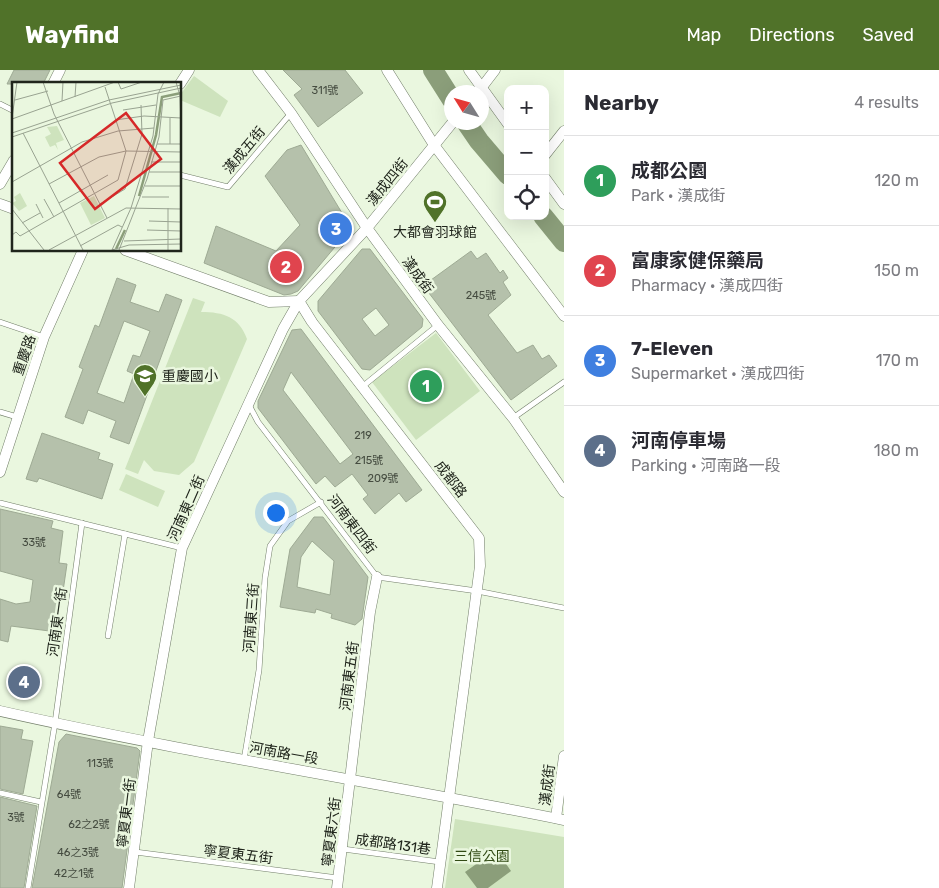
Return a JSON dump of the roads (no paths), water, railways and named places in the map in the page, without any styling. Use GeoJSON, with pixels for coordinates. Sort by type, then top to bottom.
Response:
{"type":"FeatureCollection","features":[{"type":"Feature","properties":{"kind":"street"},"geometry":{"type":"LineString","coordinates":[[54,82],[60,70]]}},
{"type":"Feature","properties":{"kind":"street"},"geometry":{"type":"LineString","coordinates":[[181,82],[189,70]]}},
{"type":"Feature","properties":{"kind":"street","name":"漢成街"},"geometry":{"type":"LineString","coordinates":[[258,70],[291,113],[367,228],[438,325],[513,418],[564,492]]}},
{"type":"Feature","properties":{"kind":"street"},"geometry":{"type":"LineString","coordinates":[[386,70],[434,144],[564,316]]}},
{"type":"Feature","properties":{"kind":"street"},"geometry":{"type":"LineString","coordinates":[[469,70],[477,85]]}},
{"type":"Feature","properties":{"kind":"street"},"geometry":{"type":"LineString","coordinates":[[484,85],[495,70]]}},
{"type":"Feature","properties":{"kind":"street"},"geometry":{"type":"LineString","coordinates":[[489,101],[504,119]]}},
{"type":"Feature","properties":{"kind":"street","name":"漢成四街"},"geometry":{"type":"LineString","coordinates":[[299,302],[367,228],[446,130]]}},
{"type":"Feature","properties":{"kind":"street"},"geometry":{"type":"LineString","coordinates":[[549,151],[564,131]]}},
{"type":"Feature","properties":{"kind":"street"},"geometry":{"type":"LineString","coordinates":[[0,184],[12,163]]}},
{"type":"Feature","properties":{"kind":"street"},"geometry":{"type":"LineString","coordinates":[[549,183],[564,204]]}},
{"type":"Feature","properties":{"kind":"street"},"geometry":{"type":"LineString","coordinates":[[0,204],[12,208]]}},
{"type":"Feature","properties":{"kind":"street","name":"重慶路"},"geometry":{"type":"LineString","coordinates":[[0,472],[44,337],[83,251]]}},
{"type":"Feature","properties":{"kind":"street"},"geometry":{"type":"LineString","coordinates":[[128,251],[269,302],[299,302]]}},
{"type":"Feature","properties":{"kind":"street","name":"成都路"},"geometry":{"type":"LineString","coordinates":[[299,302],[312,322],[478,538],[480,566],[437,888]]}},
{"type":"Feature","properties":{"kind":"street","name":"河南東二街"},"geometry":{"type":"LineString","coordinates":[[148,741],[182,548],[283,329],[299,302]]}},
{"type":"Feature","properties":{"kind":"street","name":"河南東五街"},"geometry":{"type":"LineString","coordinates":[[351,778],[370,612],[377,577]]}},
{"type":"Feature","properties":{"kind":"street","name":"河南路一段"},"geometry":{"type":"LineString","coordinates":[[0,711],[244,760],[450,796],[560,819]]}},
{"type":"Feature","properties":{"kind":"street","name":"寧夏東一街"},"geometry":{"type":"LineString","coordinates":[[129,888],[148,741]]}},
{"type":"Feature","properties":{"kind":"street","name":"漢成街"},"geometry":{"type":"LineString","coordinates":[[560,819],[564,756]]}},
{"type":"Feature","properties":{"kind":"street","name":"寧夏東六街"},"geometry":{"type":"LineString","coordinates":[[338,883],[351,778]]}},
{"type":"Feature","properties":{"kind":"lane"},"geometry":{"type":"LineString","coordinates":[[0,104],[12,110]]}},
{"type":"Feature","properties":{"kind":"lane","name":"漢成五街"},"geometry":{"type":"LineString","coordinates":[[181,175],[228,187],[291,113]]}},
{"type":"Feature","properties":{"kind":"lane"},"geometry":{"type":"LineString","coordinates":[[0,322],[44,337]]}},
{"type":"Feature","properties":{"kind":"lane"},"geometry":{"type":"LineString","coordinates":[[362,387],[438,325]]}},
{"type":"Feature","properties":{"kind":"lane"},"geometry":{"type":"LineString","coordinates":[[513,418],[564,382]]}},
{"type":"Feature","properties":{"kind":"lane","name":"河南東四街"},"geometry":{"type":"LineString","coordinates":[[248,403],[258,422],[377,577]]}},
{"type":"Feature","properties":{"kind":"lane"},"geometry":{"type":"LineString","coordinates":[[0,412],[17,417]]}},
{"type":"Feature","properties":{"kind":"lane","name":"河南東三街"},"geometry":{"type":"LineString","coordinates":[[244,760],[259,670],[265,578],[270,546],[288,521],[321,502]]}},
{"type":"Feature","properties":{"kind":"lane"},"geometry":{"type":"LineString","coordinates":[[0,503],[182,548]]}},
{"type":"Feature","properties":{"kind":"lane","name":"河南東一街"},"geometry":{"type":"LineString","coordinates":[[28,888],[54,723],[82,523]]}},
{"type":"Feature","properties":{"kind":"lane"},"geometry":{"type":"LineString","coordinates":[[108,636],[125,534]]}},
{"type":"Feature","properties":{"kind":"lane"},"geometry":{"type":"LineString","coordinates":[[377,577],[477,591],[564,608]]}},
{"type":"Feature","properties":{"kind":"lane"},"geometry":{"type":"LineString","coordinates":[[0,793],[41,802]]}},
{"type":"Feature","properties":{"kind":"lane","name":"成都路131巷"},"geometry":{"type":"LineString","coordinates":[[343,849],[440,862]]}},
{"type":"Feature","properties":{"kind":"lane","name":"寧夏東五街"},"geometry":{"type":"LineString","coordinates":[[135,852],[338,883]]}},
{"type":"Feature","properties":{"kind":"waterway"},"geometry":{"type":"LineString","coordinates":[[433,70],[444,87]]}},
{"type":"Feature","properties":{"kind":"waterway"},"geometry":{"type":"LineString","coordinates":[[471,130],[504,170]]}},
{"type":"Feature","properties":{"kind":"waterway"},"geometry":{"type":"LineString","coordinates":[[546,220],[564,242]]}},
{"type":"Feature","properties":{"kind":"place","name":"大都會羽球館"},"geometry":{"type":"Point","coordinates":[435,223]}},
{"type":"Feature","properties":{"kind":"place","name":"7-Eleven"},"geometry":{"type":"Point","coordinates":[336,229]}},
{"type":"Feature","properties":{"kind":"place","name":"富康家健保藥局"},"geometry":{"type":"Point","coordinates":[286,267]}},
{"type":"Feature","properties":{"kind":"place","name":"成都公園"},"geometry":{"type":"Point","coordinates":[426,386]}},
{"type":"Feature","properties":{"kind":"place","name":"重慶國小"},"geometry":{"type":"Point","coordinates":[145,397]}},
{"type":"Feature","properties":{"kind":"place","name":"河南停車場"},"geometry":{"type":"Point","coordinates":[24,682]}},
{"type":"Feature","properties":{"kind":"park label","name":"三信公園"},"geometry":{"type":"Point","coordinates":[482,856]}}]}
